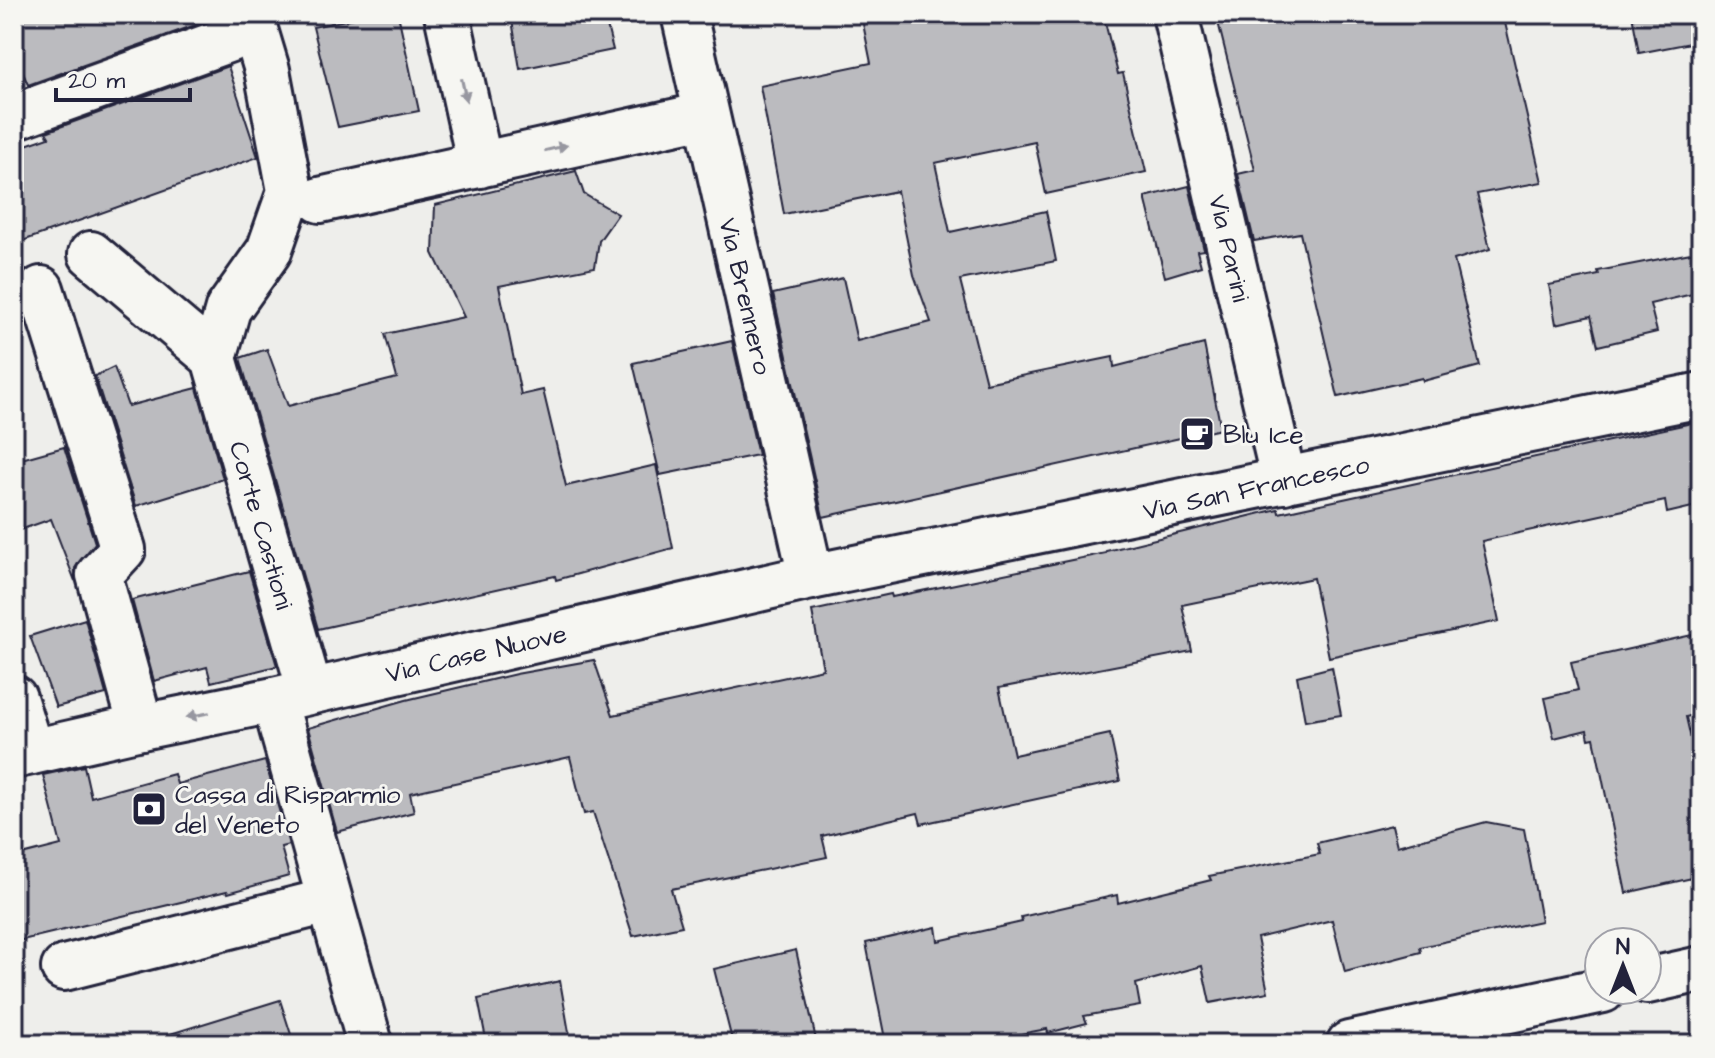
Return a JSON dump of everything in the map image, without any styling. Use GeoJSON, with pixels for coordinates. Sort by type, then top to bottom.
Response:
{"type":"FeatureCollection","features":[{"type":"Feature","properties":{"kind":"street"},"geometry":{"type":"LineString","coordinates":[[447,14],[480,165]]}},
{"type":"Feature","properties":{"kind":"street","name":"Via Brennero"},"geometry":{"type":"LineString","coordinates":[[684,14],[811,577]]}},
{"type":"Feature","properties":{"kind":"street","name":"Via Parini"},"geometry":{"type":"LineString","coordinates":[[1175,14],[1284,481]]}},
{"type":"Feature","properties":{"kind":"street"},"geometry":{"type":"LineString","coordinates":[[14,117],[255,30],[267,70],[290,191],[269,251],[228,309],[214,358],[91,254]]}},
{"type":"Feature","properties":{"kind":"street"},"geometry":{"type":"LineString","coordinates":[[320,200],[705,115]]}},
{"type":"Feature","properties":{"kind":"street"},"geometry":{"type":"LineString","coordinates":[[41,289],[123,549],[99,575],[141,727]]}},
{"type":"Feature","properties":{"kind":"street","name":"Corte Castioni"},"geometry":{"type":"LineString","coordinates":[[214,358],[292,696],[328,901],[370,1044]]}},
{"type":"Feature","properties":{"kind":"street","name":"Via San Francesco"},"geometry":{"type":"LineString","coordinates":[[811,577],[1701,395]]}},
{"type":"Feature","properties":{"kind":"street","name":"Via Case Nuove"},"geometry":{"type":"LineString","coordinates":[[22,754],[292,696],[811,577]]}},
{"type":"Feature","properties":{"kind":"street"},"geometry":{"type":"LineString","coordinates":[[14,698],[22,754]]}},
{"type":"Feature","properties":{"kind":"street"},"geometry":{"type":"LineString","coordinates":[[64,968],[328,901]]}},
{"type":"Feature","properties":{"kind":"street"},"geometry":{"type":"LineString","coordinates":[[1663,977],[1701,969]]}},
{"type":"Feature","properties":{"kind":"street"},"geometry":{"type":"LineString","coordinates":[[1349,1044],[1583,994]]}},
{"type":"Feature","properties":{"kind":"building"},"geometry":{"type":"Polygon","coordinates":[[[14,14],[210,14],[212,19],[28,85],[14,51],[14,14]]]}},
{"type":"Feature","properties":{"kind":"building"},"geometry":{"type":"Polygon","coordinates":[[[373,14],[398,14],[419,111],[338,127],[313,27],[373,14]]]}},
{"type":"Feature","properties":{"kind":"building"},"geometry":{"type":"Polygon","coordinates":[[[511,14],[604,14],[613,50],[520,69],[511,14]]]}},
{"type":"Feature","properties":{"kind":"building"},"geometry":{"type":"Polygon","coordinates":[[[861,14],[1103,14],[1118,74],[1123,73],[1146,172],[1046,194],[1035,142],[935,163],[950,232],[1046,211],[1056,261],[960,280],[986,383],[1113,357],[1114,367],[1204,344],[1221,429],[823,517],[773,294],[843,278],[857,341],[931,322],[914,275],[897,191],[784,214],[760,86],[871,63],[861,14]]]}},
{"type":"Feature","properties":{"kind":"building"},"geometry":{"type":"Polygon","coordinates":[[[1216,14],[1503,14],[1542,182],[1477,194],[1490,249],[1454,260],[1480,366],[1423,381],[1422,378],[1338,397],[1300,233],[1254,241],[1238,174],[1255,170],[1216,14]]]}},
{"type":"Feature","properties":{"kind":"building"},"geometry":{"type":"Polygon","coordinates":[[[1632,14],[1701,14],[1701,41],[1639,53],[1632,14]]]}},
{"type":"Feature","properties":{"kind":"building"},"geometry":{"type":"Polygon","coordinates":[[[228,66],[258,157],[14,244],[14,149],[49,137],[46,132],[228,66]]]}},
{"type":"Feature","properties":{"kind":"building"},"geometry":{"type":"Polygon","coordinates":[[[576,171],[584,194],[618,214],[599,241],[595,267],[499,286],[521,395],[543,390],[566,486],[656,465],[673,548],[556,580],[555,576],[318,629],[240,358],[267,349],[288,406],[397,378],[385,334],[464,317],[433,253],[435,205],[576,171]]]}},
{"type":"Feature","properties":{"kind":"building"},"geometry":{"type":"Polygon","coordinates":[[[1189,186],[1204,250],[1197,251],[1201,266],[1165,277],[1145,197],[1189,186]]]}},
{"type":"Feature","properties":{"kind":"building"},"geometry":{"type":"Polygon","coordinates":[[[1701,251],[1701,292],[1650,304],[1657,332],[1598,346],[1591,316],[1556,324],[1549,285],[1599,275],[1598,271],[1701,251]]]}},
{"type":"Feature","properties":{"kind":"building"},"geometry":{"type":"Polygon","coordinates":[[[732,341],[758,455],[660,475],[633,363],[732,341]]]}},
{"type":"Feature","properties":{"kind":"building"},"geometry":{"type":"Polygon","coordinates":[[[114,367],[128,406],[197,388],[223,479],[136,506],[95,376],[114,367]]]}},
{"type":"Feature","properties":{"kind":"building"},"geometry":{"type":"Polygon","coordinates":[[[1701,421],[1701,505],[1667,513],[1665,501],[1482,541],[1499,621],[1329,657],[1313,578],[1182,605],[1192,651],[999,688],[1014,755],[1110,734],[1120,781],[921,824],[918,813],[822,836],[827,857],[671,889],[682,926],[633,936],[593,812],[584,814],[570,757],[410,793],[414,812],[337,832],[308,728],[406,700],[516,674],[594,660],[613,715],[823,669],[812,611],[1106,553],[1278,509],[1279,513],[1701,421]]]}},
{"type":"Feature","properties":{"kind":"building"},"geometry":{"type":"Polygon","coordinates":[[[64,447],[95,543],[75,568],[75,581],[51,519],[14,532],[14,461],[64,447]]]}},
{"type":"Feature","properties":{"kind":"building"},"geometry":{"type":"Polygon","coordinates":[[[249,571],[277,666],[211,682],[207,667],[154,681],[132,600],[249,571]]]}},
{"type":"Feature","properties":{"kind":"building"},"geometry":{"type":"Polygon","coordinates":[[[85,619],[106,694],[56,707],[30,636],[85,619]]]}},
{"type":"Feature","properties":{"kind":"building"},"geometry":{"type":"Polygon","coordinates":[[[1701,633],[1701,713],[1686,717],[1701,782],[1701,876],[1626,893],[1594,738],[1589,739],[1587,730],[1554,738],[1545,698],[1578,690],[1571,662],[1701,633]]]}},
{"type":"Feature","properties":{"kind":"building"},"geometry":{"type":"Polygon","coordinates":[[[1332,667],[1341,715],[1305,721],[1297,676],[1332,667]]]}},
{"type":"Feature","properties":{"kind":"building"},"geometry":{"type":"Polygon","coordinates":[[[265,761],[289,845],[281,847],[289,876],[14,942],[14,857],[61,845],[43,775],[84,766],[91,797],[174,774],[177,784],[265,761]]]}},
{"type":"Feature","properties":{"kind":"building"},"geometry":{"type":"Polygon","coordinates":[[[1486,822],[1524,829],[1541,921],[1420,947],[1421,952],[1345,972],[1332,920],[1257,938],[1268,992],[1210,1003],[1202,966],[1136,984],[1140,1006],[1084,1016],[1087,1023],[1048,1033],[1047,1029],[966,1044],[886,1044],[866,943],[936,927],[938,941],[1022,922],[1021,917],[1117,895],[1118,903],[1211,880],[1209,876],[1320,854],[1317,843],[1392,825],[1397,846],[1486,822]]]}},
{"type":"Feature","properties":{"kind":"building"},"geometry":{"type":"Polygon","coordinates":[[[796,950],[817,1044],[733,1044],[714,969],[796,950]]]}},
{"type":"Feature","properties":{"kind":"building"},"geometry":{"type":"Polygon","coordinates":[[[560,981],[571,1044],[487,1044],[478,999],[560,981]]]}},
{"type":"Feature","properties":{"kind":"building"},"geometry":{"type":"Polygon","coordinates":[[[280,1000],[294,1044],[168,1044],[167,1035],[280,1000]]]}},
{"type":"Feature","properties":{"kind":"place","name":"Blu Ice"},"geometry":{"type":"Point","coordinates":[1197,434]}},
{"type":"Feature","properties":{"kind":"place","name":"Cassa di Risparmio del Veneto"},"geometry":{"type":"Point","coordinates":[149,809]}}]}
